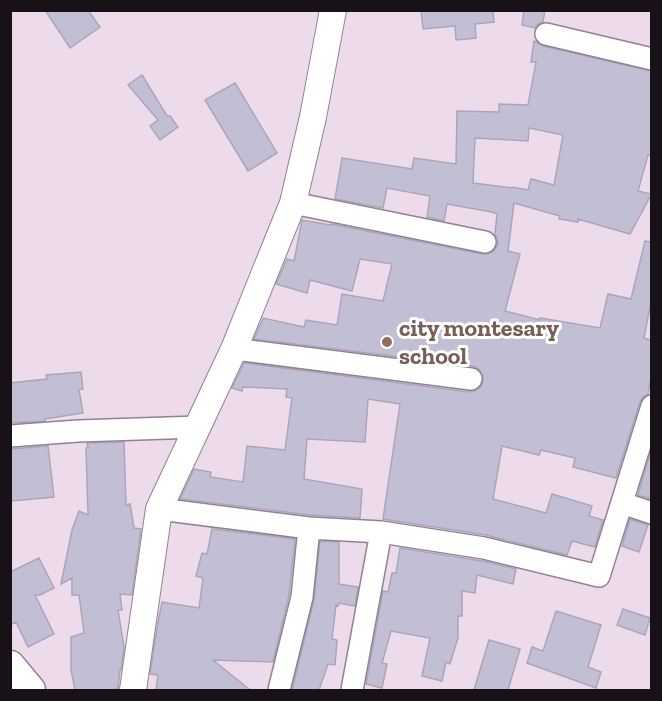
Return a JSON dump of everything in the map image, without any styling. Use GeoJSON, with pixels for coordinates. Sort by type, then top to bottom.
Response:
{"type":"FeatureCollection","features":[{"type":"Feature","properties":{"kind":"main road"},"geometry":{"type":"LineString","coordinates":[[10,666],[30,690]]}},
{"type":"Feature","properties":{"kind":"street"},"geometry":{"type":"LineString","coordinates":[[133,690],[159,509],[234,349],[293,203],[313,117],[333,10]]}},
{"type":"Feature","properties":{"kind":"street"},"geometry":{"type":"LineString","coordinates":[[546,34],[651,59]]}},
{"type":"Feature","properties":{"kind":"street"},"geometry":{"type":"LineString","coordinates":[[293,203],[485,242]]}},
{"type":"Feature","properties":{"kind":"street"},"geometry":{"type":"LineString","coordinates":[[234,349],[471,379]]}},
{"type":"Feature","properties":{"kind":"street"},"geometry":{"type":"LineString","coordinates":[[159,509],[309,528],[381,532],[484,548],[599,576],[651,406]]}},
{"type":"Feature","properties":{"kind":"street"},"geometry":{"type":"LineString","coordinates":[[10,436],[198,427]]}},
{"type":"Feature","properties":{"kind":"street"},"geometry":{"type":"LineString","coordinates":[[622,503],[651,513]]}},
{"type":"Feature","properties":{"kind":"street"},"geometry":{"type":"LineString","coordinates":[[279,690],[302,597],[309,528]]}},
{"type":"Feature","properties":{"kind":"street"},"geometry":{"type":"LineString","coordinates":[[352,690],[381,532]]}},
{"type":"Feature","properties":{"kind":"building"},"geometry":{"type":"Polygon","coordinates":[[[45,10],[88,10],[100,27],[70,48],[45,10]]]}},
{"type":"Feature","properties":{"kind":"building"},"geometry":{"type":"Polygon","coordinates":[[[421,10],[493,10],[494,22],[475,24],[476,38],[456,40],[455,26],[423,29],[421,10]]]}},
{"type":"Feature","properties":{"kind":"building"},"geometry":{"type":"Polygon","coordinates":[[[524,10],[545,10],[543,22],[535,28],[522,25],[524,10]]]}},
{"type":"Feature","properties":{"kind":"building"},"geometry":{"type":"Polygon","coordinates":[[[534,41],[543,46],[651,71],[651,156],[648,155],[638,191],[651,195],[630,234],[578,219],[578,222],[559,219],[560,216],[514,203],[508,251],[520,254],[505,311],[540,320],[540,318],[600,328],[608,294],[631,299],[645,241],[651,242],[651,302],[644,338],[651,340],[651,377],[648,394],[640,402],[616,478],[573,467],[575,458],[541,450],[539,455],[502,446],[493,499],[546,513],[552,494],[592,506],[589,516],[603,520],[595,547],[572,541],[567,555],[486,535],[383,519],[400,404],[368,399],[365,442],[307,439],[304,479],[362,489],[360,518],[310,515],[180,499],[194,469],[211,472],[210,477],[243,482],[247,446],[285,450],[292,398],[286,397],[287,389],[243,387],[242,391],[232,388],[244,363],[469,392],[481,387],[483,375],[473,366],[254,339],[263,318],[304,327],[306,320],[337,325],[342,294],[383,301],[392,264],[360,259],[352,291],[310,280],[307,293],[276,284],[287,259],[294,261],[302,220],[482,254],[494,251],[498,244],[495,234],[497,214],[492,212],[447,204],[444,221],[427,217],[430,196],[387,188],[383,208],[335,199],[342,158],[412,169],[414,158],[456,164],[457,111],[499,112],[499,104],[528,105],[536,62],[531,62],[534,41]],[[529,128],[528,141],[475,138],[473,183],[528,190],[531,179],[554,185],[563,135],[529,128]]]}},
{"type":"Feature","properties":{"kind":"building"},"geometry":{"type":"Polygon","coordinates":[[[142,75],[167,116],[170,116],[178,127],[160,140],[150,126],[158,120],[128,85],[142,75]]]}},
{"type":"Feature","properties":{"kind":"building"},"geometry":{"type":"Polygon","coordinates":[[[235,83],[277,153],[248,171],[205,100],[235,83]]]}},
{"type":"Feature","properties":{"kind":"building"},"geometry":{"type":"Polygon","coordinates":[[[81,372],[83,389],[79,390],[83,413],[45,419],[45,421],[10,423],[10,383],[47,379],[46,375],[81,372]]]}},
{"type":"Feature","properties":{"kind":"building"},"geometry":{"type":"Polygon","coordinates":[[[124,442],[126,505],[130,504],[134,528],[141,529],[132,595],[120,594],[122,610],[118,610],[124,647],[118,689],[75,690],[71,670],[71,637],[84,633],[79,595],[72,595],[72,578],[61,584],[72,530],[79,511],[88,515],[86,448],[87,443],[124,442]]]}},
{"type":"Feature","properties":{"kind":"building"},"geometry":{"type":"Polygon","coordinates":[[[48,446],[54,497],[12,501],[10,449],[48,446]]]}},
{"type":"Feature","properties":{"kind":"building"},"geometry":{"type":"Polygon","coordinates":[[[651,450],[651,499],[638,495],[651,450]]]}},
{"type":"Feature","properties":{"kind":"building"},"geometry":{"type":"Polygon","coordinates":[[[630,519],[648,525],[639,552],[622,546],[630,519]]]}},
{"type":"Feature","properties":{"kind":"building"},"geometry":{"type":"Polygon","coordinates":[[[212,529],[295,539],[289,595],[273,662],[213,660],[250,690],[156,690],[158,675],[150,674],[162,602],[199,608],[203,578],[196,576],[202,553],[207,554],[212,529]]]}},
{"type":"Feature","properties":{"kind":"building"},"geometry":{"type":"Polygon","coordinates":[[[320,541],[339,542],[339,584],[358,587],[355,606],[339,603],[338,606],[336,605],[332,639],[337,640],[335,665],[328,664],[319,690],[292,690],[314,600],[320,541]]]}},
{"type":"Feature","properties":{"kind":"building"},"geometry":{"type":"Polygon","coordinates":[[[400,548],[482,561],[516,569],[513,584],[477,575],[475,593],[462,591],[462,616],[458,616],[458,638],[450,664],[446,662],[442,681],[422,676],[430,638],[391,631],[382,663],[387,664],[382,688],[366,684],[383,591],[388,592],[392,573],[396,573],[400,548]]]}},
{"type":"Feature","properties":{"kind":"building"},"geometry":{"type":"Polygon","coordinates":[[[39,558],[54,588],[35,595],[54,634],[28,647],[16,622],[10,625],[10,572],[39,558]]]}},
{"type":"Feature","properties":{"kind":"building"},"geometry":{"type":"Polygon","coordinates":[[[623,609],[650,618],[645,635],[617,625],[623,609]]]}},
{"type":"Feature","properties":{"kind":"building"},"geometry":{"type":"Polygon","coordinates":[[[556,611],[601,625],[588,667],[601,672],[596,688],[527,663],[532,647],[543,651],[556,611]]]}},
{"type":"Feature","properties":{"kind":"building"},"geometry":{"type":"Polygon","coordinates":[[[489,640],[520,649],[508,690],[474,690],[489,640]]]}},
{"type":"Feature","properties":{"kind":"place","name":"city montesary school"},"geometry":{"type":"Point","coordinates":[387,342]}}]}
